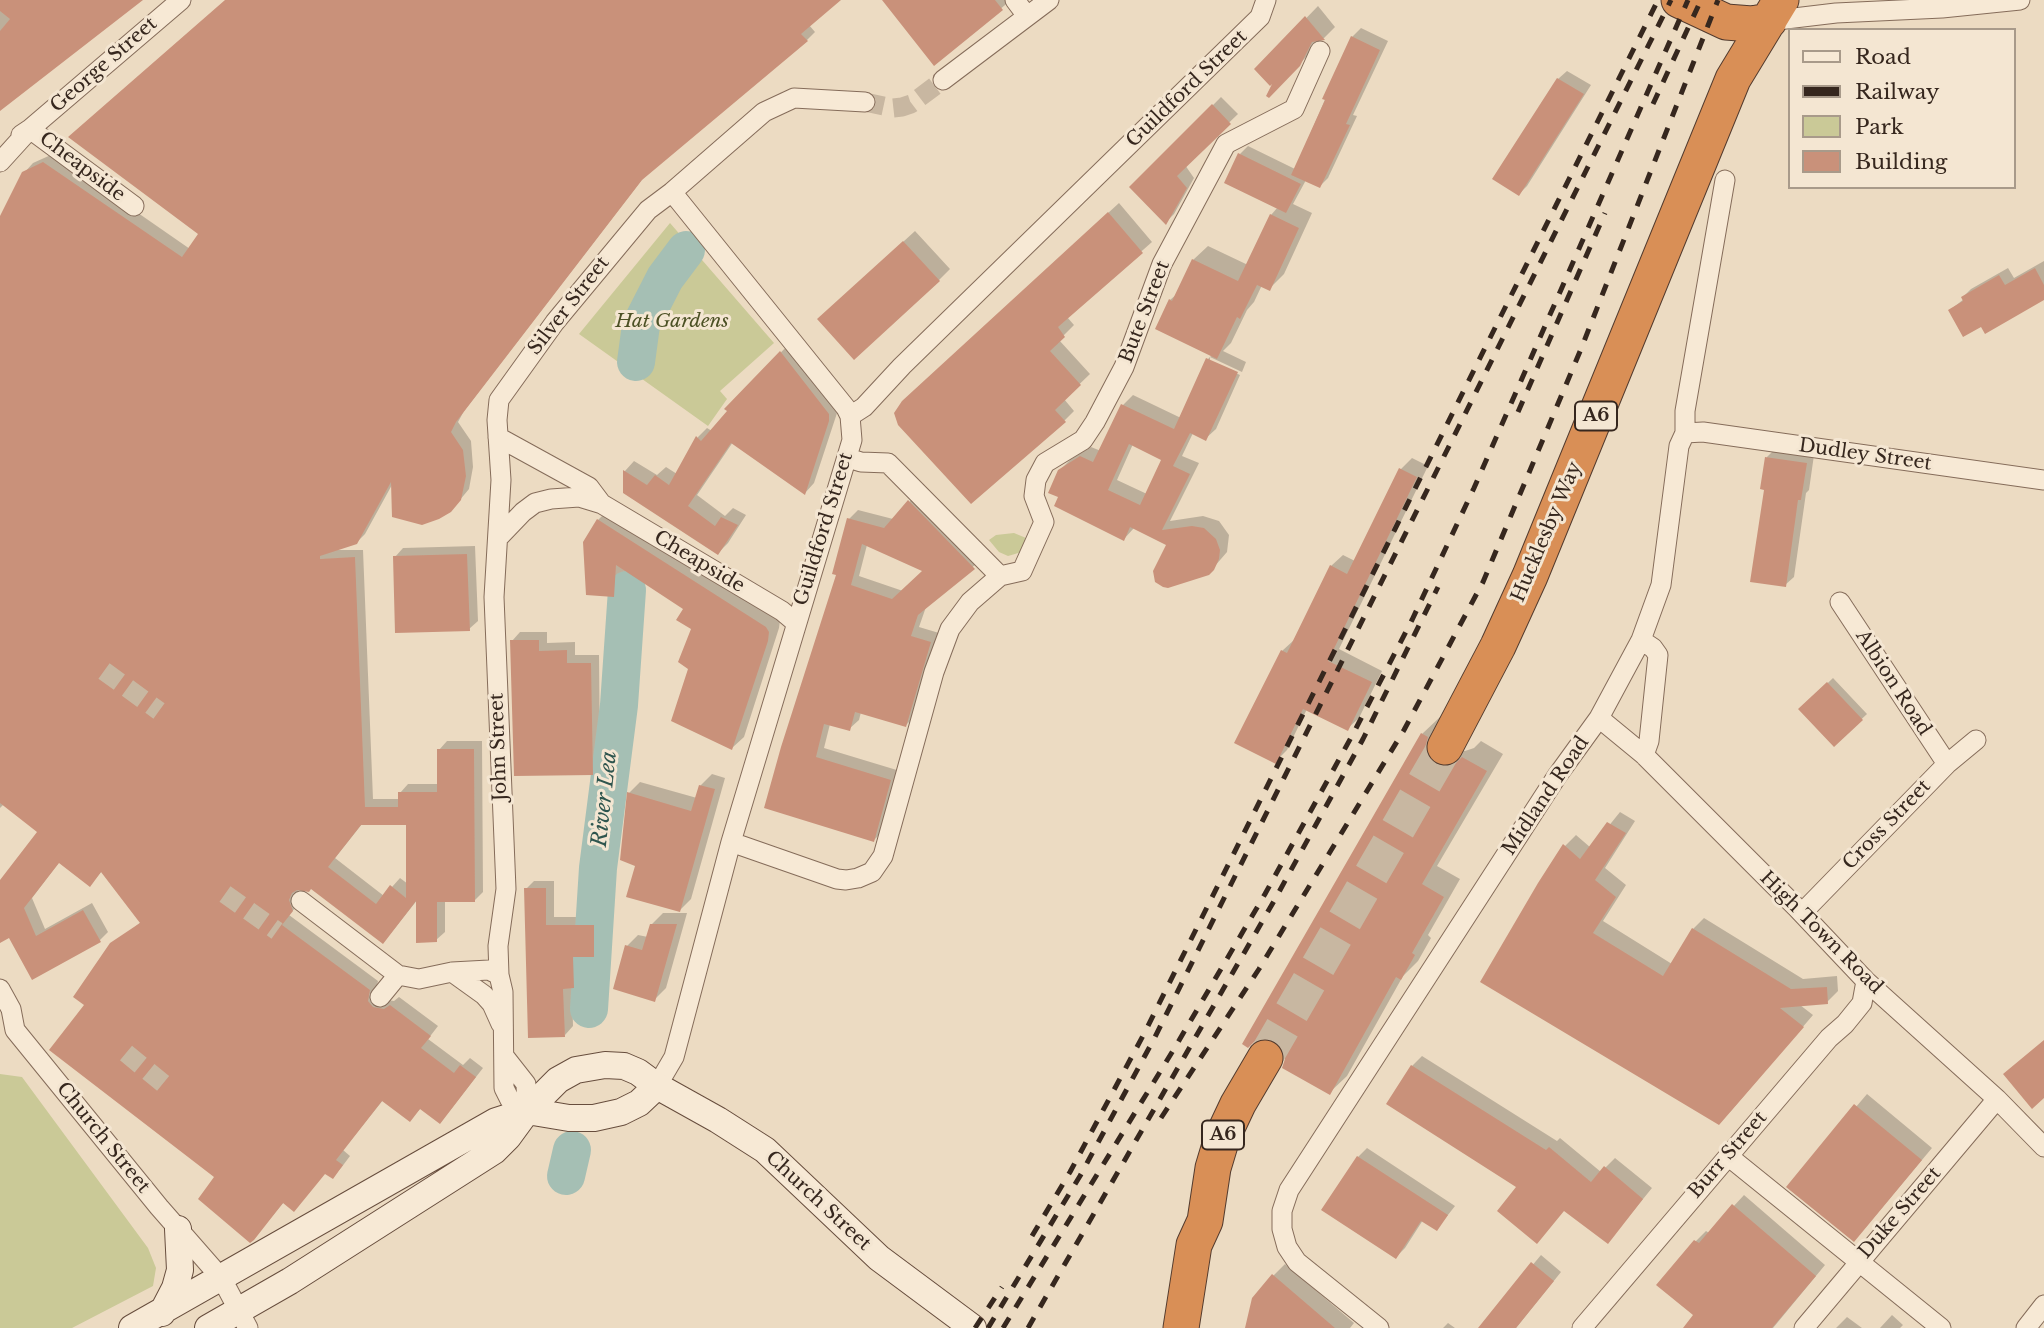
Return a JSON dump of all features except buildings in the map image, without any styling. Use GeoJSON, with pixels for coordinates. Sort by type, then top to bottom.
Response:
{"type":"FeatureCollection","features":[{"type":"Feature","properties":{"kind":"highway"},"geometry":{"type":"LineString","coordinates":[[1679,0],[1727,22],[1752,24],[1775,11]]}},
{"type":"Feature","properties":{"kind":"highway","name":"Hucklesby Way"},"geometry":{"type":"LineString","coordinates":[[1445,747],[1498,646],[1530,576],[1733,79],[1775,11]]}},
{"type":"Feature","properties":{"kind":"highway","name":"Hucklesby Way"},"geometry":{"type":"LineString","coordinates":[[1727,22],[1735,54],[1733,79]]}},
{"type":"Feature","properties":{"kind":"highway","name":"A6"},"geometry":{"type":"LineString","coordinates":[[1181,1328],[1194,1245],[1205,1221],[1213,1168],[1222,1138],[1265,1058]]}},
{"type":"Feature","properties":{"kind":"highway","name":"A6"},"geometry":{"type":"LineString","coordinates":[[1202,1328],[1212,1249],[1205,1221]]}},
{"type":"Feature","properties":{"kind":"street","name":"George Street"},"geometry":{"type":"LineString","coordinates":[[0,162],[30,129],[181,0]]}},
{"type":"Feature","properties":{"kind":"street"},"geometry":{"type":"LineString","coordinates":[[943,80],[1021,8],[1049,0]]}},
{"type":"Feature","properties":{"kind":"street","name":"Guildford Street"},"geometry":{"type":"LineString","coordinates":[[657,1086],[674,1057],[731,842],[795,622],[848,458],[852,440],[850,416],[864,407],[902,366],[1260,17],[1266,0]]}},
{"type":"Feature","properties":{"kind":"street"},"geometry":{"type":"LineString","coordinates":[[1819,0],[1836,13]]}},
{"type":"Feature","properties":{"kind":"street"},"geometry":{"type":"LineString","coordinates":[[1775,11],[1836,13],[2020,0]]}},
{"type":"Feature","properties":{"kind":"street","name":"Bute Street"},"geometry":{"type":"LineString","coordinates":[[731,842],[837,879],[858,878],[873,872],[883,856],[934,672],[950,629],[970,602],[1000,576],[1021,571],[1044,522],[1034,496],[1036,480],[1045,463],[1083,440],[1095,422],[1124,367],[1163,264],[1226,144],[1294,109],[1320,51]]}},
{"type":"Feature","properties":{"kind":"street","name":"Silver Street"},"geometry":{"type":"LineString","coordinates":[[498,437],[499,400],[505,389],[555,322],[648,210],[764,112],[783,101],[806,97],[864,102]]}},
{"type":"Feature","properties":{"kind":"street"},"geometry":{"type":"LineString","coordinates":[[0,149],[30,129]]}},
{"type":"Feature","properties":{"kind":"street","name":"Cheapside"},"geometry":{"type":"LineString","coordinates":[[30,129],[134,205]]}},
{"type":"Feature","properties":{"kind":"street","name":"Midland Road"},"geometry":{"type":"LineString","coordinates":[[1379,1328],[1297,1262],[1287,1247],[1282,1229],[1282,1211],[1289,1191],[1557,776],[1599,718],[1641,640],[1661,585],[1679,446],[1685,433],[1685,411],[1725,180]]}},
{"type":"Feature","properties":{"kind":"street"},"geometry":{"type":"LineString","coordinates":[[672,192],[850,416]]}},
{"type":"Feature","properties":{"kind":"street","name":"Dudley Street"},"geometry":{"type":"LineString","coordinates":[[1685,433],[1717,434],[2044,480]]}},
{"type":"Feature","properties":{"kind":"street"},"geometry":{"type":"LineString","coordinates":[[498,437],[589,487],[601,504]]}},
{"type":"Feature","properties":{"kind":"street","name":"John Street"},"geometry":{"type":"LineString","coordinates":[[498,437],[501,480],[494,597],[506,888],[498,946],[499,975],[503,992],[503,1056],[526,1084],[527,1111]]}},
{"type":"Feature","properties":{"kind":"street"},"geometry":{"type":"LineString","coordinates":[[848,458],[860,462],[888,464],[1000,576]]}},
{"type":"Feature","properties":{"kind":"street"},"geometry":{"type":"LineString","coordinates":[[499,537],[535,503],[579,497],[601,504]]}},
{"type":"Feature","properties":{"kind":"street","name":"Cheapside"},"geometry":{"type":"LineString","coordinates":[[601,504],[782,611],[795,622]]}},
{"type":"Feature","properties":{"kind":"street","name":"Albion Road"},"geometry":{"type":"LineString","coordinates":[[1840,602],[1947,764]]}},
{"type":"Feature","properties":{"kind":"street"},"geometry":{"type":"LineString","coordinates":[[1641,640],[1658,654],[1649,741],[1644,755]]}},
{"type":"Feature","properties":{"kind":"street","name":"High Town Road"},"geometry":{"type":"LineString","coordinates":[[1599,718],[1644,755],[1866,981],[1997,1099],[2044,1147]]}},
{"type":"Feature","properties":{"kind":"street","name":"Cross Street"},"geometry":{"type":"LineString","coordinates":[[1802,913],[1947,764],[1976,740]]}},
{"type":"Feature","properties":{"kind":"street"},"geometry":{"type":"LineString","coordinates":[[301,901],[398,975],[419,979],[452,972],[489,970],[499,975]]}},
{"type":"Feature","properties":{"kind":"street"},"geometry":{"type":"LineString","coordinates":[[452,972],[484,995],[492,1004],[502,1027]]}},
{"type":"Feature","properties":{"kind":"street"},"geometry":{"type":"LineString","coordinates":[[380,997],[398,975]]}},
{"type":"Feature","properties":{"kind":"street","name":"Burr Street"},"geometry":{"type":"LineString","coordinates":[[1582,1328],[1829,1038],[1862,1003],[1866,981]]}},
{"type":"Feature","properties":{"kind":"street","name":"Church Street"},"geometry":{"type":"LineString","coordinates":[[0,989],[11,1009],[15,1030],[222,1279],[243,1319],[290,1281],[494,1151],[509,1138],[527,1111],[558,1080],[576,1070],[605,1065],[624,1066],[638,1072],[765,1150],[879,1258],[973,1328]]}},
{"type":"Feature","properties":{"kind":"street","name":"Church Street"},"geometry":{"type":"LineString","coordinates":[[222,1279],[487,1125],[527,1111],[569,1118],[594,1118],[621,1112],[639,1103],[657,1086]]}},
{"type":"Feature","properties":{"kind":"street","name":"Duke Street"},"geometry":{"type":"LineString","coordinates":[[1804,1328],[1997,1099]]}},
{"type":"Feature","properties":{"kind":"street"},"geometry":{"type":"LineString","coordinates":[[1728,1156],[1941,1328]]}},
{"type":"Feature","properties":{"kind":"street"},"geometry":{"type":"LineString","coordinates":[[162,1313],[175,1288],[180,1270],[178,1229]]}},
{"type":"Feature","properties":{"kind":"street"},"geometry":{"type":"LineString","coordinates":[[132,1328],[222,1279]]}},
{"type":"Feature","properties":{"kind":"street"},"geometry":{"type":"LineString","coordinates":[[2026,1328],[2044,1305]]}},
{"type":"Feature","properties":{"kind":"street"},"geometry":{"type":"LineString","coordinates":[[208,1328],[243,1319]]}},
{"type":"Feature","properties":{"kind":"green space","name":"Hat Gardens"},"geometry":{"type":"Polygon","coordinates":[[[670,223],[774,343],[720,391],[727,399],[708,426],[579,334],[670,223]]]}},
{"type":"Feature","properties":{"kind":"green space"},"geometry":{"type":"Polygon","coordinates":[[[1014,533],[1026,538],[1021,552],[1008,556],[999,552],[989,540],[996,535],[1014,533]]]}},
{"type":"Feature","properties":{"kind":"green space"},"geometry":{"type":"Polygon","coordinates":[[[0,1074],[22,1077],[148,1248],[156,1268],[153,1286],[72,1328],[0,1328],[0,1074]]]}},
{"type":"Feature","properties":{"kind":"waterway","name":"River Lea"},"geometry":{"type":"LineString","coordinates":[[636,362],[641,325],[665,278],[686,250]]}},
{"type":"Feature","properties":{"kind":"waterway","name":"River Lea"},"geometry":{"type":"LineString","coordinates":[[589,1009],[598,868],[619,705],[627,590]]}},
{"type":"Feature","properties":{"kind":"waterway","name":"River Lea"},"geometry":{"type":"LineString","coordinates":[[566,1176],[572,1150]]}},
{"type":"Feature","properties":{"kind":"tunnel"},"geometry":{"type":"LineString","coordinates":[[865,102],[893,108],[902,107],[911,104],[943,80]]}},
{"type":"Feature","properties":{"kind":"tunnel"},"geometry":{"type":"LineString","coordinates":[[104,671],[159,711]]}},
{"type":"Feature","properties":{"kind":"tunnel"},"geometry":{"type":"LineString","coordinates":[[1265,1058],[1445,747]]}},
{"type":"Feature","properties":{"kind":"tunnel"},"geometry":{"type":"LineString","coordinates":[[225,894],[277,931]]}},
{"type":"Feature","properties":{"kind":"tunnel"},"geometry":{"type":"LineString","coordinates":[[126,1053],[165,1085]]}},
{"type":"Feature","properties":{"kind":"railway"},"geometry":{"type":"LineString","coordinates":[[1032,1236],[1070,1172],[1145,1032],[1658,0]]}},
{"type":"Feature","properties":{"kind":"railway"},"geometry":{"type":"LineString","coordinates":[[988,1328],[1080,1176],[1155,1037],[1671,0]]}},
{"type":"Feature","properties":{"kind":"railway"},"geometry":{"type":"LineString","coordinates":[[1003,1328],[1174,1049],[1265,894],[1412,620],[1474,488],[1688,0]]}},
{"type":"Feature","properties":{"kind":"railway"},"geometry":{"type":"LineString","coordinates":[[1653,104],[1701,0]]}},
{"type":"Feature","properties":{"kind":"railway"},"geometry":{"type":"LineString","coordinates":[[1161,1118],[1259,969],[1404,730],[1483,582],[1581,349],[1718,0]]}},
{"type":"Feature","properties":{"kind":"railway"},"geometry":{"type":"LineString","coordinates":[[1518,412],[1605,213]]}},
{"type":"Feature","properties":{"kind":"railway"},"geometry":{"type":"LineString","coordinates":[[1028,1328],[1274,901],[1363,739],[1438,587]]}},
{"type":"Feature","properties":{"kind":"railway"},"geometry":{"type":"LineString","coordinates":[[975,1328],[1002,1287]]}}]}
